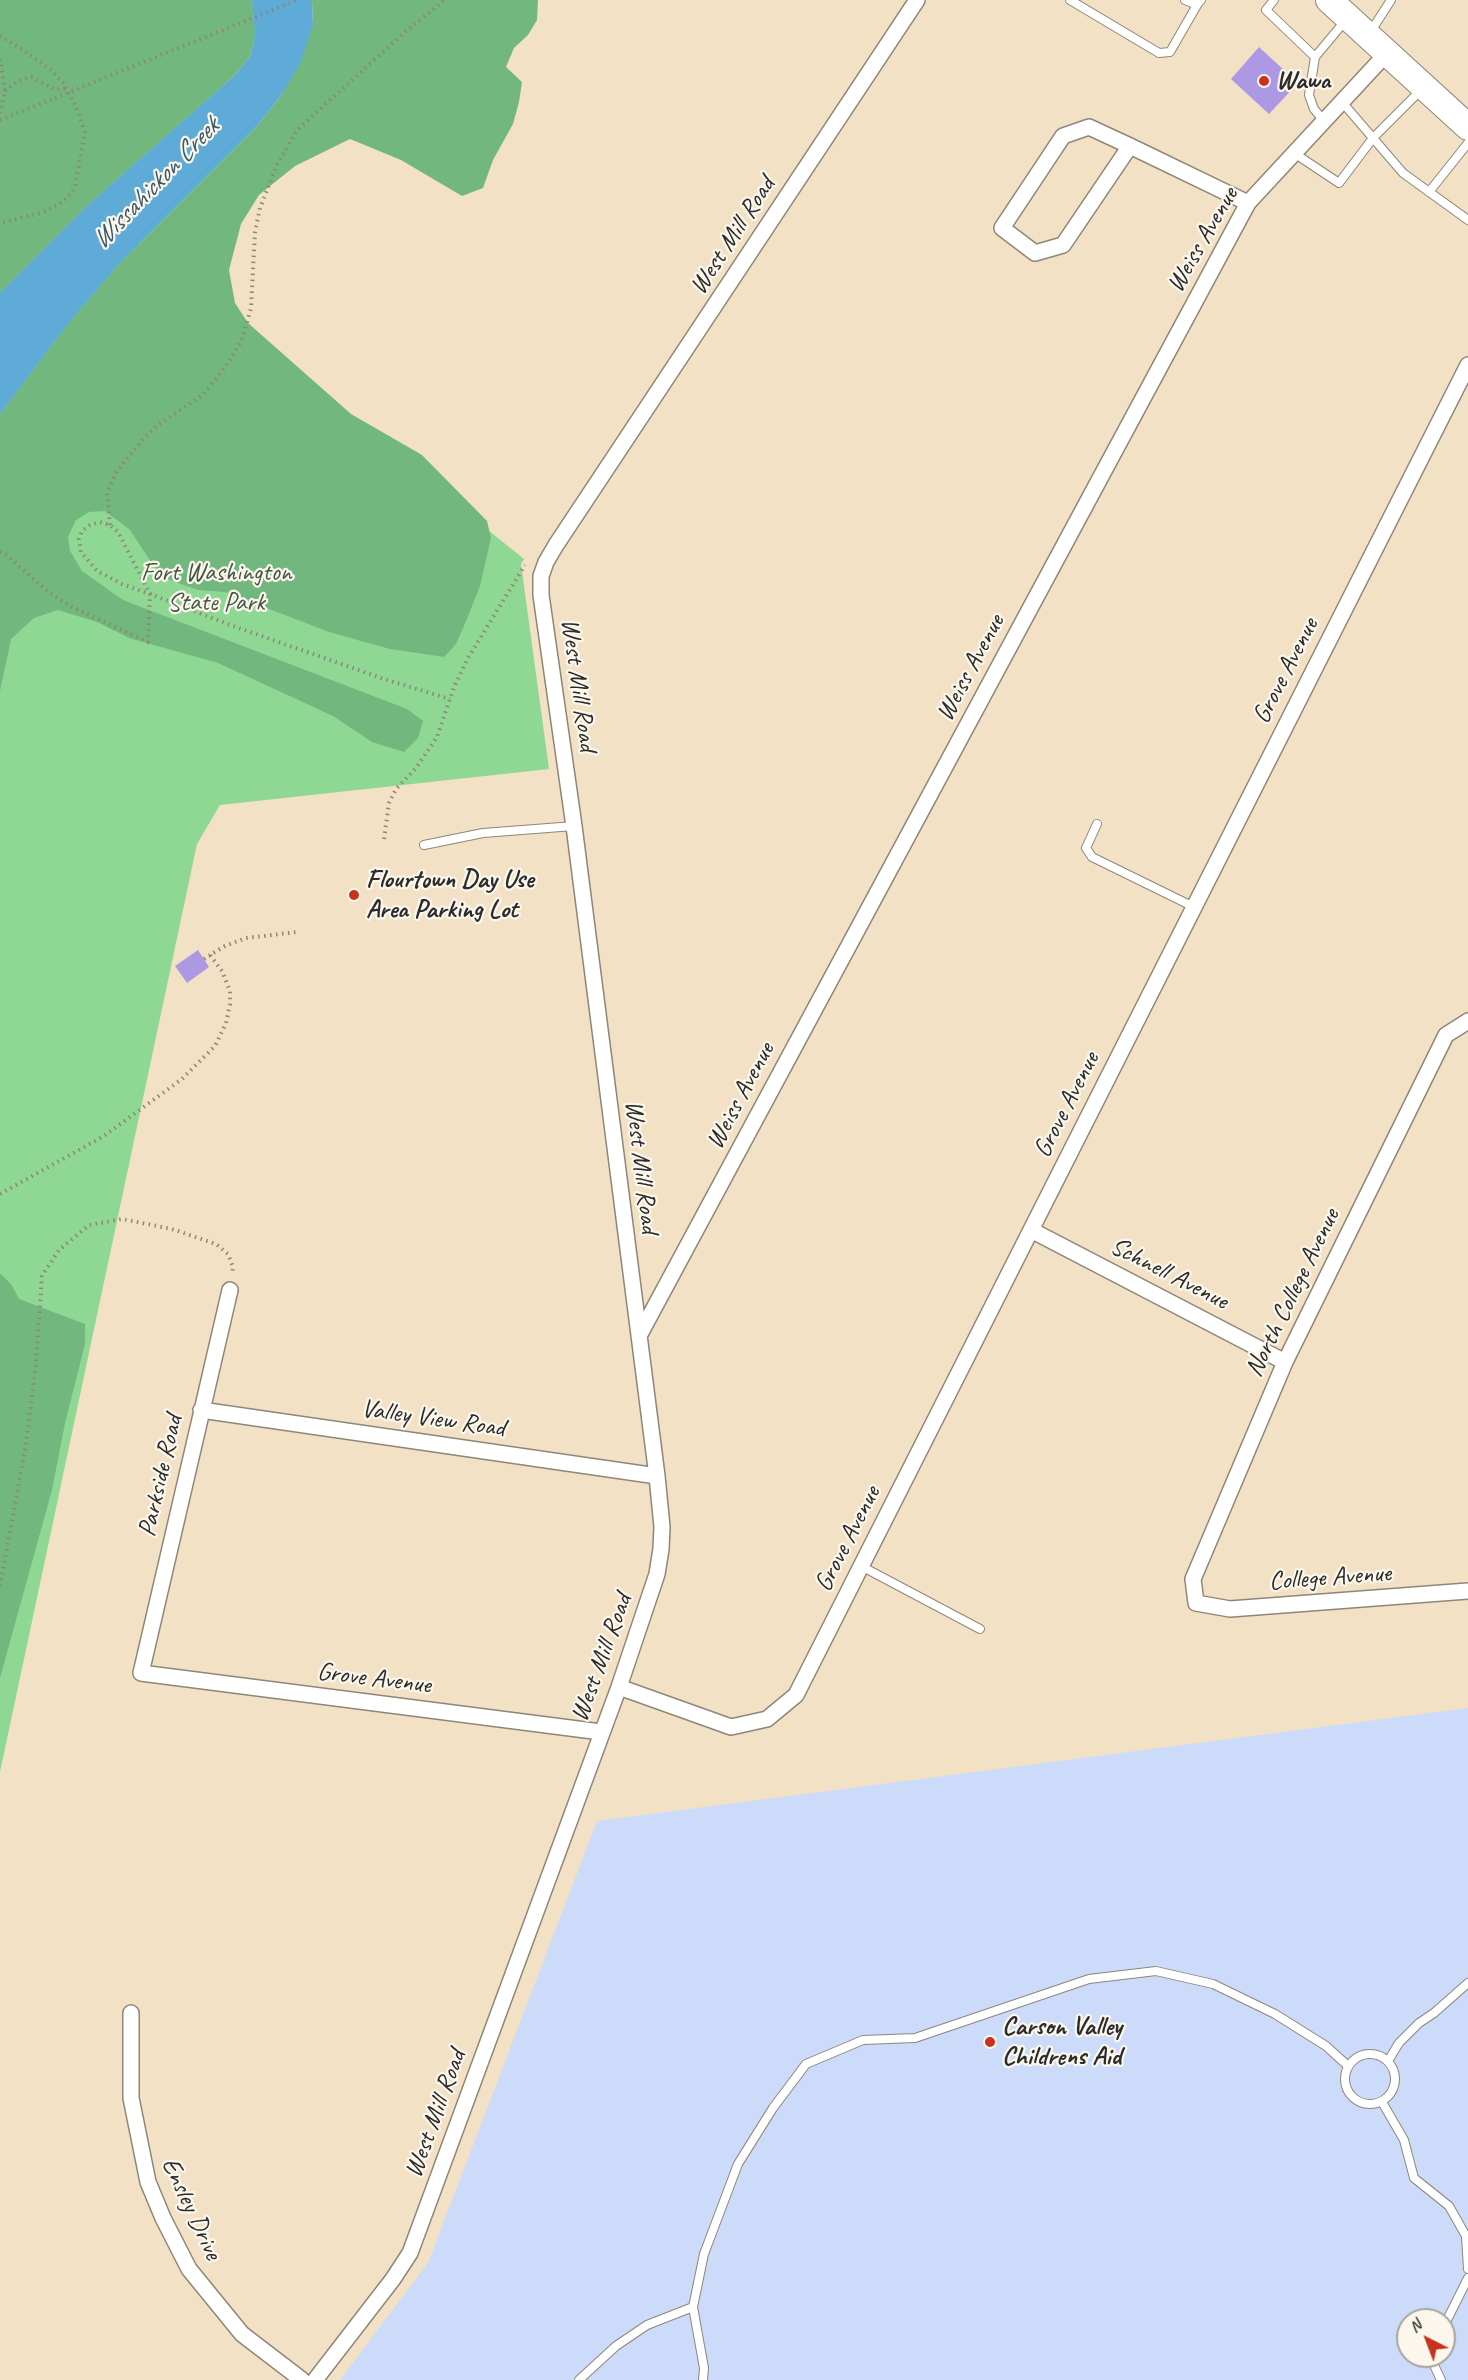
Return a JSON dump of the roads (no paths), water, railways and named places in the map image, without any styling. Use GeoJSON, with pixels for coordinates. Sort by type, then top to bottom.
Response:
{"type":"FeatureCollection","features":[{"type":"Feature","properties":{"kind":"main road"},"geometry":{"type":"LineString","coordinates":[[1329,0],[1468,127]]}},
{"type":"Feature","properties":{"kind":"street","name":"West Mill Road"},"geometry":{"type":"LineString","coordinates":[[315,2380],[393,2279],[410,2253],[619,1687],[657,1574],[661,1549],[662,1527],[657,1476],[574,826],[541,595],[542,576],[546,562],[917,0]]}},
{"type":"Feature","properties":{"kind":"street","name":"Weiss Avenue"},"geometry":{"type":"LineString","coordinates":[[639,1336],[1248,203],[1388,52]]}},
{"type":"Feature","properties":{"kind":"street"},"geometry":{"type":"LineString","coordinates":[[1130,147],[1063,245],[1035,253],[1002,228],[1063,136],[1089,128],[1130,147],[1248,203]]}},
{"type":"Feature","properties":{"kind":"street","name":"Grove Avenue"},"geometry":{"type":"LineString","coordinates":[[619,1687],[731,1727],[767,1719],[796,1695],[1468,364]]}},
{"type":"Feature","properties":{"kind":"street","name":"North College Avenue"},"geometry":{"type":"LineString","coordinates":[[1196,1603],[1193,1579],[1285,1362],[1446,1035],[1468,1021]]}},
{"type":"Feature","properties":{"kind":"street","name":"Schnell Avenue"},"geometry":{"type":"LineString","coordinates":[[1031,1230],[1285,1362]]}},
{"type":"Feature","properties":{"kind":"street","name":"Parkside Road"},"geometry":{"type":"LineString","coordinates":[[141,1673],[230,1290]]}},
{"type":"Feature","properties":{"kind":"street","name":"Valley View Road"},"geometry":{"type":"LineString","coordinates":[[201,1410],[657,1476]]}},
{"type":"Feature","properties":{"kind":"street","name":"College Avenue"},"geometry":{"type":"LineString","coordinates":[[1196,1603],[1230,1610],[1468,1591]]}},
{"type":"Feature","properties":{"kind":"street","name":"Grove Avenue"},"geometry":{"type":"LineString","coordinates":[[141,1673],[601,1732]]}},
{"type":"Feature","properties":{"kind":"street","name":"Ensley Drive"},"geometry":{"type":"LineString","coordinates":[[131,2013],[131,2098],[148,2182],[164,2218],[189,2269],[242,2334],[302,2380]]}},
{"type":"Feature","properties":{"kind":"lane"},"geometry":{"type":"LineString","coordinates":[[1070,0],[1159,53],[1170,52],[1199,3],[1185,0]]}},
{"type":"Feature","properties":{"kind":"lane"},"geometry":{"type":"LineString","coordinates":[[1274,0],[1266,10],[1315,57]]}},
{"type":"Feature","properties":{"kind":"lane"},"geometry":{"type":"LineString","coordinates":[[1368,35],[1391,0]]}},
{"type":"Feature","properties":{"kind":"lane"},"geometry":{"type":"LineString","coordinates":[[1324,121],[1314,109],[1309,95],[1315,57],[1348,17]]}},
{"type":"Feature","properties":{"kind":"lane"},"geometry":{"type":"LineString","coordinates":[[1294,153],[1339,183],[1373,138],[1425,87]]}},
{"type":"Feature","properties":{"kind":"lane"},"geometry":{"type":"LineString","coordinates":[[1342,102],[1403,173],[1468,220]]}},
{"type":"Feature","properties":{"kind":"lane"},"geometry":{"type":"LineString","coordinates":[[1429,192],[1468,143]]}},
{"type":"Feature","properties":{"kind":"lane"},"geometry":{"type":"LineString","coordinates":[[1097,824],[1086,848],[1092,857],[1194,907]]}},
{"type":"Feature","properties":{"kind":"lane"},"geometry":{"type":"LineString","coordinates":[[424,845],[483,833],[574,826]]}},
{"type":"Feature","properties":{"kind":"lane"},"geometry":{"type":"LineString","coordinates":[[861,1566],[980,1629]]}},
{"type":"Feature","properties":{"kind":"lane"},"geometry":{"type":"LineString","coordinates":[[703,2380],[704,2368],[693,2307],[704,2254],[738,2164],[772,2108],[806,2064],[863,2040],[915,2038],[1089,1979],[1156,1971],[1213,1984],[1275,2014],[1326,2046],[1348,2066]]}},
{"type":"Feature","properties":{"kind":"lane"},"geometry":{"type":"LineString","coordinates":[[1388,2061],[1399,2043],[1419,2023],[1468,1983]]}},
{"type":"Feature","properties":{"kind":"lane"},"geometry":{"type":"LineString","coordinates":[[1367,2054],[1375,2054],[1388,2061],[1393,2067],[1396,2083],[1389,2097],[1382,2102],[1366,2104],[1352,2097],[1345,2082],[1348,2066],[1360,2056],[1367,2054]]}},
{"type":"Feature","properties":{"kind":"lane"},"geometry":{"type":"LineString","coordinates":[[1382,2102],[1404,2140],[1414,2178],[1449,2206],[1466,2236],[1468,2269]]}},
{"type":"Feature","properties":{"kind":"lane"},"geometry":{"type":"LineString","coordinates":[[1453,2308],[1468,2278]]}},
{"type":"Feature","properties":{"kind":"lane"},"geometry":{"type":"LineString","coordinates":[[579,2380],[615,2346],[647,2325],[693,2307]]}},
{"type":"Feature","properties":{"kind":"water","name":"Wissahickon Creek"},"geometry":{"type":"Polygon","coordinates":[[[252,0],[312,0],[313,24],[301,62],[283,93],[258,125],[118,265],[68,324],[0,414],[0,293],[89,204],[234,76],[251,55],[255,34],[252,0]]]}},
{"type":"Feature","properties":{"kind":"place","name":"Wawa"},"geometry":{"type":"Point","coordinates":[1264,81]}},
{"type":"Feature","properties":{"kind":"place","name":"Flourtown Day Use Area Parking Lot"},"geometry":{"type":"Point","coordinates":[354,895]}},
{"type":"Feature","properties":{"kind":"place","name":"Carson Valley Childrens Aid"},"geometry":{"type":"Point","coordinates":[990,2042]}},
{"type":"Feature","properties":{"kind":"park label","name":"Fort Washington State Park"},"geometry":{"type":"Point","coordinates":[216,588]}}]}
